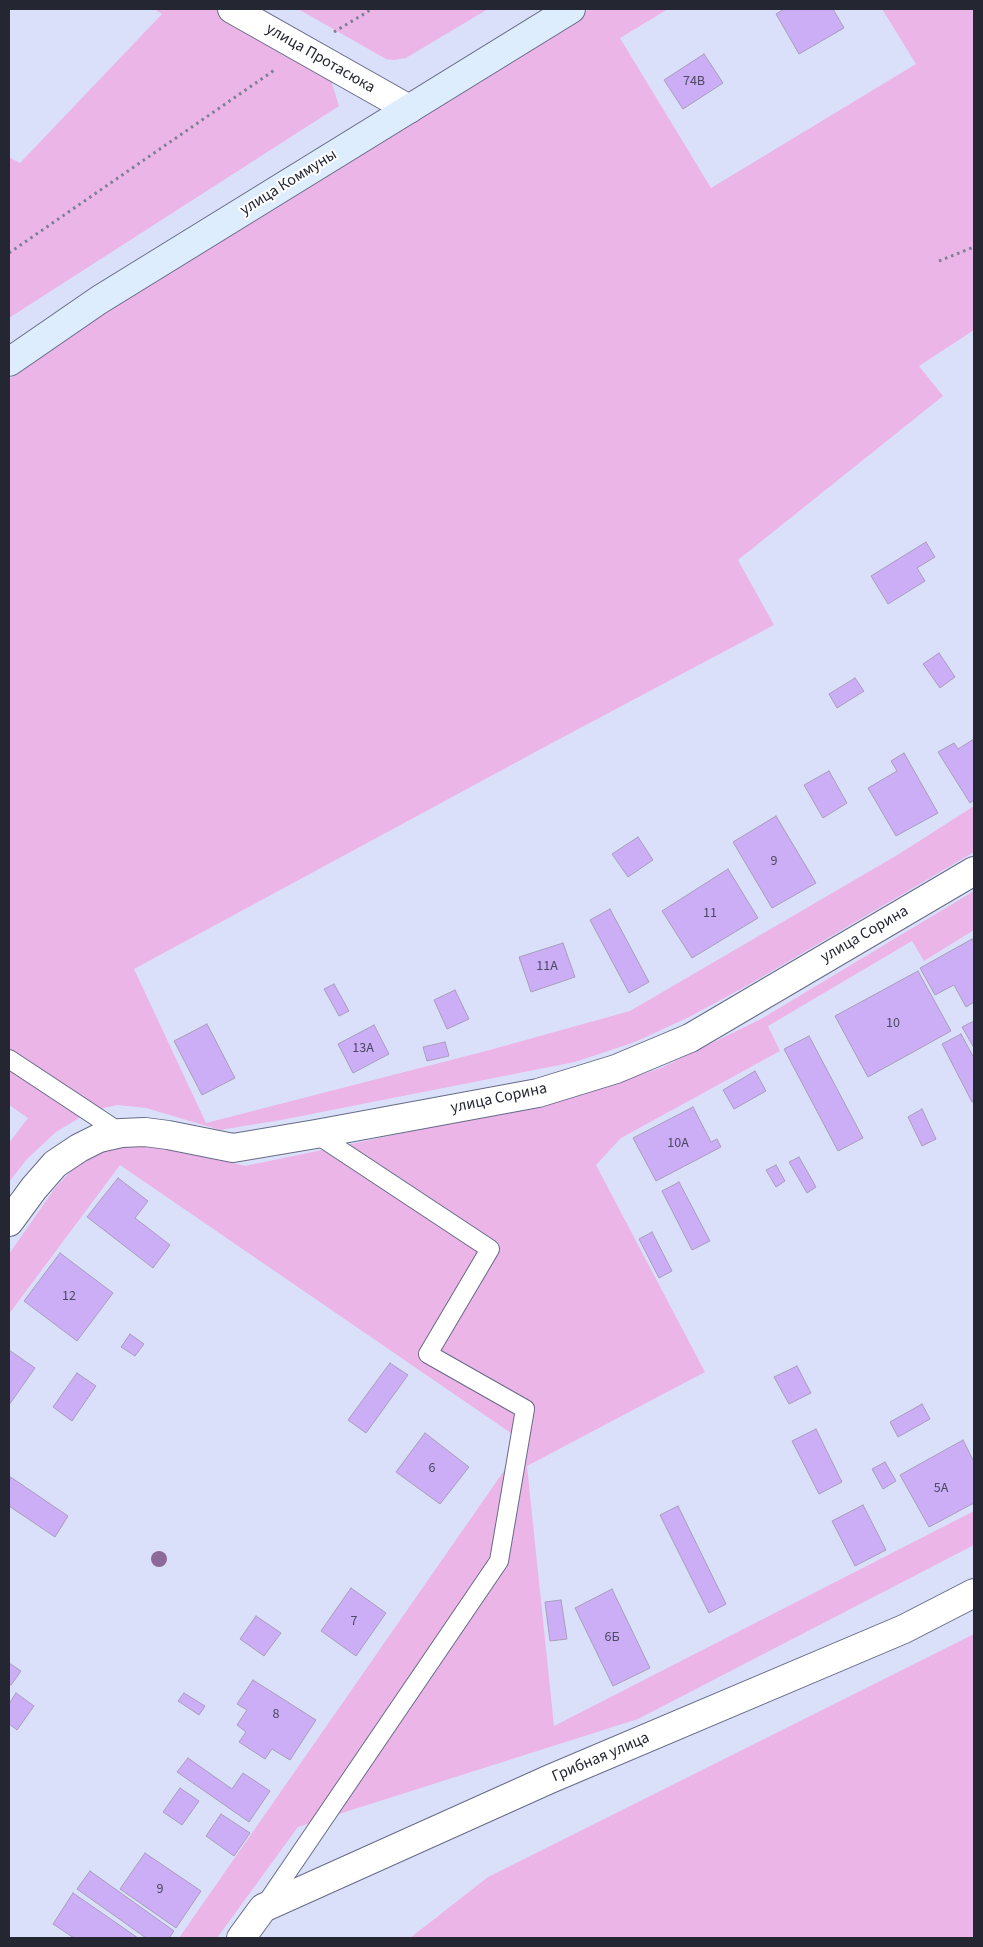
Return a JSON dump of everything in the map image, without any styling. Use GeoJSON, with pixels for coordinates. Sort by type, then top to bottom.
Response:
{"type":"FeatureCollection","features":[{"type":"Feature","properties":{"kind":"street","name":"улица Протасюка"},"geometry":{"type":"LineString","coordinates":[[232,9],[409,109]]}},
{"type":"Feature","properties":{"kind":"street","name":"улица Коммуны"},"geometry":{"type":"LineString","coordinates":[[9,362],[99,300],[571,9]]}},
{"type":"Feature","properties":{"kind":"street","name":"улица Сорина"},"geometry":{"type":"LineString","coordinates":[[9,1222],[34,1188],[56,1164],[79,1148],[99,1138],[121,1133],[145,1132],[233,1148],[538,1093],[616,1069],[690,1038],[974,871]]}},
{"type":"Feature","properties":{"kind":"street","name":"Грибная улица"},"geometry":{"type":"LineString","coordinates":[[241,1938],[263,1908],[550,1779],[904,1630],[974,1593]]}},
{"type":"Feature","properties":{"kind":"lane"},"geometry":{"type":"LineString","coordinates":[[9,1058],[121,1133]]}},
{"type":"Feature","properties":{"kind":"lane"},"geometry":{"type":"LineString","coordinates":[[263,1908],[499,1562],[525,1409],[428,1354],[490,1249],[316,1134]]}},
{"type":"Feature","properties":{"kind":"path"},"geometry":{"type":"LineString","coordinates":[[9,253],[304,50],[372,9]]}},
{"type":"Feature","properties":{"kind":"path"},"geometry":{"type":"LineString","coordinates":[[939,261],[974,247]]}},
{"type":"Feature","properties":{"kind":"shaded area"},"geometry":{"type":"Polygon","coordinates":[[[154,9],[231,9],[326,64],[339,106],[9,318],[9,157],[20,163],[162,14],[154,9]]]}},
{"type":"Feature","properties":{"kind":"shaded area"},"geometry":{"type":"Polygon","coordinates":[[[298,9],[488,9],[406,58],[394,60],[386,59],[298,9]]]}},
{"type":"Feature","properties":{"kind":"shaded area"},"geometry":{"type":"Polygon","coordinates":[[[590,9],[668,9],[620,38],[711,188],[916,64],[882,9],[974,9],[974,330],[919,366],[943,396],[738,560],[774,625],[134,969],[206,1123],[486,1051],[630,1011],[899,854],[974,806],[974,852],[750,984],[689,1017],[635,1042],[575,1062],[281,1120],[220,1130],[146,1108],[117,1105],[91,1111],[56,1132],[27,1159],[9,1182],[9,1143],[28,1118],[9,1105],[9,379],[294,182],[590,9]]]}},
{"type":"Feature","properties":{"kind":"shaded area"},"geometry":{"type":"Polygon","coordinates":[[[974,891],[974,930],[924,961],[912,941],[768,1026],[780,1051],[621,1138],[596,1165],[705,1372],[527,1466],[554,1726],[974,1511],[974,1545],[638,1719],[298,1827],[217,1938],[179,1938],[524,1442],[120,1165],[9,1314],[9,1254],[55,1188],[82,1159],[105,1145],[140,1139],[245,1166],[572,1098],[661,1068],[761,1019],[974,891]]]}},
{"type":"Feature","properties":{"kind":"shaded area"},"geometry":{"type":"Polygon","coordinates":[[[974,1634],[974,1938],[410,1938],[488,1877],[974,1634]]]}},
{"type":"Feature","properties":{"kind":"building"},"geometry":{"type":"Polygon","coordinates":[[[784,9],[833,9],[844,28],[799,54],[776,14],[784,9]]]}},
{"type":"Feature","properties":{"kind":"building"},"geometry":{"type":"Polygon","coordinates":[[[704,54],[723,83],[683,109],[664,80],[704,54]]]}},
{"type":"Feature","properties":{"kind":"building"},"geometry":{"type":"Polygon","coordinates":[[[926,542],[935,557],[917,568],[925,581],[888,604],[871,576],[926,542]]]}},
{"type":"Feature","properties":{"kind":"building"},"geometry":{"type":"Polygon","coordinates":[[[939,653],[955,677],[940,688],[923,664],[939,653]]]}},
{"type":"Feature","properties":{"kind":"building"},"geometry":{"type":"Polygon","coordinates":[[[855,678],[864,691],[837,708],[829,694],[855,678]]]}},
{"type":"Feature","properties":{"kind":"building"},"geometry":{"type":"Polygon","coordinates":[[[974,739],[974,800],[970,803],[938,752],[954,743],[958,749],[974,739]]]}},
{"type":"Feature","properties":{"kind":"building"},"geometry":{"type":"Polygon","coordinates":[[[904,753],[938,813],[896,836],[868,788],[897,771],[891,761],[904,753]]]}},
{"type":"Feature","properties":{"kind":"building"},"geometry":{"type":"Polygon","coordinates":[[[829,771],[847,803],[823,818],[804,785],[829,771]]]}},
{"type":"Feature","properties":{"kind":"building"},"geometry":{"type":"Polygon","coordinates":[[[776,816],[816,883],[772,908],[733,842],[776,816]]]}},
{"type":"Feature","properties":{"kind":"building"},"geometry":{"type":"Polygon","coordinates":[[[638,837],[653,860],[628,877],[612,854],[638,837]]]}},
{"type":"Feature","properties":{"kind":"building"},"geometry":{"type":"Polygon","coordinates":[[[728,869],[758,918],[692,958],[662,911],[728,869]]]}},
{"type":"Feature","properties":{"kind":"building"},"geometry":{"type":"Polygon","coordinates":[[[610,909],[649,982],[629,993],[590,920],[610,909]]]}},
{"type":"Feature","properties":{"kind":"building"},"geometry":{"type":"Polygon","coordinates":[[[972,939],[974,942],[974,1002],[966,1007],[954,985],[935,995],[920,968],[972,939]]]}},
{"type":"Feature","properties":{"kind":"building"},"geometry":{"type":"Polygon","coordinates":[[[563,943],[575,977],[531,992],[519,957],[563,943]]]}},
{"type":"Feature","properties":{"kind":"building"},"geometry":{"type":"Polygon","coordinates":[[[918,971],[951,1031],[868,1077],[835,1016],[918,971]]]}},
{"type":"Feature","properties":{"kind":"building"},"geometry":{"type":"Polygon","coordinates":[[[334,984],[349,1011],[339,1016],[324,989],[334,984]]]}},
{"type":"Feature","properties":{"kind":"building"},"geometry":{"type":"Polygon","coordinates":[[[455,990],[469,1019],[447,1029],[434,1000],[455,990]]]}},
{"type":"Feature","properties":{"kind":"building"},"geometry":{"type":"Polygon","coordinates":[[[974,1021],[974,1048],[962,1027],[974,1021]]]}},
{"type":"Feature","properties":{"kind":"building"},"geometry":{"type":"Polygon","coordinates":[[[207,1024],[235,1078],[202,1095],[174,1041],[207,1024]]]}},
{"type":"Feature","properties":{"kind":"building"},"geometry":{"type":"Polygon","coordinates":[[[374,1025],[389,1054],[353,1073],[338,1044],[374,1025]]]}},
{"type":"Feature","properties":{"kind":"building"},"geometry":{"type":"Polygon","coordinates":[[[961,1034],[974,1058],[974,1101],[972,1102],[942,1044],[961,1034]]]}},
{"type":"Feature","properties":{"kind":"building"},"geometry":{"type":"Polygon","coordinates":[[[809,1036],[863,1138],[838,1151],[784,1049],[809,1036]]]}},
{"type":"Feature","properties":{"kind":"building"},"geometry":{"type":"Polygon","coordinates":[[[445,1042],[449,1056],[427,1061],[423,1047],[445,1042]]]}},
{"type":"Feature","properties":{"kind":"building"},"geometry":{"type":"Polygon","coordinates":[[[755,1071],[766,1091],[734,1109],[723,1090],[755,1071]]]}},
{"type":"Feature","properties":{"kind":"building"},"geometry":{"type":"Polygon","coordinates":[[[693,1107],[711,1142],[717,1139],[721,1147],[656,1181],[633,1138],[693,1107]]]}},
{"type":"Feature","properties":{"kind":"building"},"geometry":{"type":"Polygon","coordinates":[[[922,1109],[936,1139],[922,1146],[908,1117],[922,1109]]]}},
{"type":"Feature","properties":{"kind":"building"},"geometry":{"type":"Polygon","coordinates":[[[799,1157],[816,1187],[807,1193],[789,1162],[799,1157]]]}},
{"type":"Feature","properties":{"kind":"building"},"geometry":{"type":"Polygon","coordinates":[[[776,1165],[785,1181],[776,1187],[766,1170],[776,1165]]]}},
{"type":"Feature","properties":{"kind":"building"},"geometry":{"type":"Polygon","coordinates":[[[118,1178],[148,1201],[135,1218],[170,1245],[153,1268],[87,1217],[118,1178]]]}},
{"type":"Feature","properties":{"kind":"building"},"geometry":{"type":"Polygon","coordinates":[[[679,1182],[710,1241],[692,1250],[662,1191],[679,1182]]]}},
{"type":"Feature","properties":{"kind":"building"},"geometry":{"type":"Polygon","coordinates":[[[652,1232],[672,1271],[659,1278],[639,1239],[652,1232]]]}},
{"type":"Feature","properties":{"kind":"building"},"geometry":{"type":"Polygon","coordinates":[[[60,1253],[113,1293],[77,1341],[24,1301],[60,1253]]]}},
{"type":"Feature","properties":{"kind":"building"},"geometry":{"type":"Polygon","coordinates":[[[130,1334],[144,1344],[135,1356],[121,1347],[130,1334]]]}},
{"type":"Feature","properties":{"kind":"building"},"geometry":{"type":"Polygon","coordinates":[[[9,1350],[35,1368],[9,1405],[9,1350]]]}},
{"type":"Feature","properties":{"kind":"building"},"geometry":{"type":"Polygon","coordinates":[[[390,1363],[408,1375],[366,1433],[348,1420],[390,1363]]]}},
{"type":"Feature","properties":{"kind":"building"},"geometry":{"type":"Polygon","coordinates":[[[797,1366],[811,1393],[789,1404],[774,1377],[797,1366]]]}},
{"type":"Feature","properties":{"kind":"building"},"geometry":{"type":"Polygon","coordinates":[[[77,1373],[96,1386],[72,1421],[53,1407],[77,1373]]]}},
{"type":"Feature","properties":{"kind":"building"},"geometry":{"type":"Polygon","coordinates":[[[922,1404],[930,1419],[898,1437],[890,1422],[922,1404]]]}},
{"type":"Feature","properties":{"kind":"building"},"geometry":{"type":"Polygon","coordinates":[[[816,1429],[842,1482],[819,1494],[792,1441],[816,1429]]]}},
{"type":"Feature","properties":{"kind":"building"},"geometry":{"type":"Polygon","coordinates":[[[425,1433],[469,1467],[440,1504],[396,1472],[425,1433]]]}},
{"type":"Feature","properties":{"kind":"building"},"geometry":{"type":"Polygon","coordinates":[[[963,1440],[974,1462],[974,1503],[929,1527],[900,1475],[963,1440]]]}},
{"type":"Feature","properties":{"kind":"building"},"geometry":{"type":"Polygon","coordinates":[[[885,1462],[896,1481],[883,1489],[872,1469],[885,1462]]]}},
{"type":"Feature","properties":{"kind":"building"},"geometry":{"type":"Polygon","coordinates":[[[9,1476],[68,1516],[55,1537],[9,1506],[9,1476]]]}},
{"type":"Feature","properties":{"kind":"building"},"geometry":{"type":"Polygon","coordinates":[[[863,1505],[886,1550],[855,1566],[832,1521],[863,1505]]]}},
{"type":"Feature","properties":{"kind":"building"},"geometry":{"type":"Polygon","coordinates":[[[678,1506],[726,1604],[709,1613],[660,1515],[678,1506]]]}},
{"type":"Feature","properties":{"kind":"building"},"geometry":{"type":"Polygon","coordinates":[[[351,1588],[386,1613],[356,1656],[321,1631],[351,1588]]]}},
{"type":"Feature","properties":{"kind":"building"},"geometry":{"type":"Polygon","coordinates":[[[612,1589],[650,1668],[613,1686],[575,1608],[612,1589]]]}},
{"type":"Feature","properties":{"kind":"building"},"geometry":{"type":"Polygon","coordinates":[[[561,1600],[567,1639],[550,1641],[545,1602],[561,1600]]]}},
{"type":"Feature","properties":{"kind":"building"},"geometry":{"type":"Polygon","coordinates":[[[256,1616],[281,1633],[264,1656],[240,1639],[256,1616]]]}},
{"type":"Feature","properties":{"kind":"building"},"geometry":{"type":"Polygon","coordinates":[[[9,1663],[21,1671],[11,1685],[9,1684],[9,1663]]]}},
{"type":"Feature","properties":{"kind":"building"},"geometry":{"type":"Polygon","coordinates":[[[253,1680],[316,1720],[290,1760],[272,1749],[265,1759],[239,1742],[246,1732],[237,1725],[247,1710],[237,1704],[253,1680]]]}},
{"type":"Feature","properties":{"kind":"building"},"geometry":{"type":"Polygon","coordinates":[[[16,1693],[34,1706],[17,1730],[9,1724],[9,1704],[16,1693]]]}},
{"type":"Feature","properties":{"kind":"building"},"geometry":{"type":"Polygon","coordinates":[[[184,1693],[205,1706],[199,1715],[178,1701],[184,1693]]]}},
{"type":"Feature","properties":{"kind":"building"},"geometry":{"type":"Polygon","coordinates":[[[188,1758],[232,1789],[243,1773],[270,1791],[249,1822],[177,1772],[188,1758]]]}},
{"type":"Feature","properties":{"kind":"building"},"geometry":{"type":"Polygon","coordinates":[[[180,1788],[199,1801],[182,1825],[163,1812],[180,1788]]]}},
{"type":"Feature","properties":{"kind":"building"},"geometry":{"type":"Polygon","coordinates":[[[221,1814],[250,1833],[234,1856],[206,1836],[221,1814]]]}},
{"type":"Feature","properties":{"kind":"building"},"geometry":{"type":"Polygon","coordinates":[[[145,1853],[201,1891],[176,1928],[120,1889],[145,1853]]]}},
{"type":"Feature","properties":{"kind":"building"},"geometry":{"type":"Polygon","coordinates":[[[90,1871],[174,1931],[169,1938],[146,1938],[77,1889],[90,1871]]]}},
{"type":"Feature","properties":{"kind":"building"},"geometry":{"type":"Polygon","coordinates":[[[73,1893],[138,1938],[74,1938],[53,1924],[73,1893]]]}}]}
